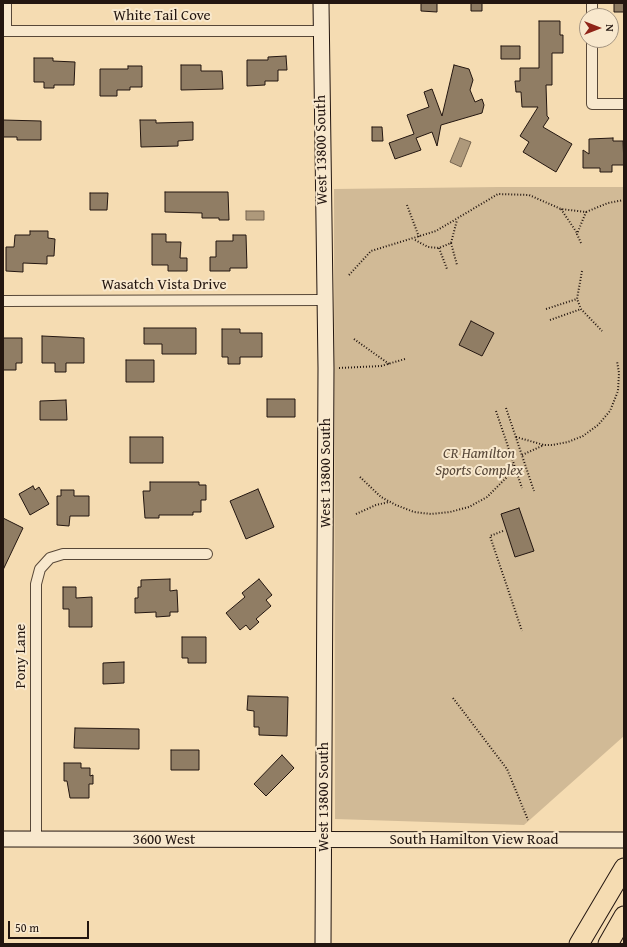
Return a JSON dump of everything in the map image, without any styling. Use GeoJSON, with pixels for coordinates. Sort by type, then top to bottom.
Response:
{"type":"FeatureCollection","features":[{"type":"Feature","properties":{"kind":"highway"},"geometry":{"type":"LineString","coordinates":[[579,944],[620,875]]}},
{"type":"Feature","properties":{"kind":"highway"},"geometry":{"type":"LineString","coordinates":[[608,944],[624,916]]}},
{"type":"Feature","properties":{"kind":"street"},"geometry":{"type":"LineString","coordinates":[[4,31],[6,3]]}},
{"type":"Feature","properties":{"kind":"street","name":"West 13800 South"},"geometry":{"type":"LineString","coordinates":[[321,3],[326,368],[325,840],[323,944]]}},
{"type":"Feature","properties":{"kind":"street","name":"White Tail Cove"},"geometry":{"type":"LineString","coordinates":[[4,31],[321,31]]}},
{"type":"Feature","properties":{"kind":"street"},"geometry":{"type":"LineString","coordinates":[[592,48],[592,104],[624,104]]}},
{"type":"Feature","properties":{"kind":"street","name":"Wasatch Vista Drive"},"geometry":{"type":"LineString","coordinates":[[3,300],[324,300]]}},
{"type":"Feature","properties":{"kind":"street","name":"Pony Lane"},"geometry":{"type":"LineString","coordinates":[[36,839],[37,576],[44,563],[56,555],[69,554],[207,554]]}},
{"type":"Feature","properties":{"kind":"street","name":"3600 West"},"geometry":{"type":"LineString","coordinates":[[3,839],[325,840]]}},
{"type":"Feature","properties":{"kind":"street","name":"South Hamilton View Road"},"geometry":{"type":"LineString","coordinates":[[325,840],[624,840]]}},
{"type":"Feature","properties":{"kind":"path"},"geometry":{"type":"LineString","coordinates":[[349,274],[371,251],[395,242],[414,239],[436,231],[457,220],[471,209],[498,194],[529,196],[561,210],[586,212],[608,203],[624,200]]}},
{"type":"Feature","properties":{"kind":"path"},"geometry":{"type":"LineString","coordinates":[[406,205],[419,237]]}},
{"type":"Feature","properties":{"kind":"path"},"geometry":{"type":"LineString","coordinates":[[561,210],[577,234],[581,243]]}},
{"type":"Feature","properties":{"kind":"path"},"geometry":{"type":"LineString","coordinates":[[577,234],[586,212]]}},
{"type":"Feature","properties":{"kind":"path"},"geometry":{"type":"LineString","coordinates":[[457,220],[451,243],[458,265]]}},
{"type":"Feature","properties":{"kind":"path"},"geometry":{"type":"LineString","coordinates":[[414,239],[428,247],[439,248],[451,243]]}},
{"type":"Feature","properties":{"kind":"path"},"geometry":{"type":"LineString","coordinates":[[439,248],[447,269]]}},
{"type":"Feature","properties":{"kind":"path"},"geometry":{"type":"LineString","coordinates":[[582,271],[577,299],[581,309],[602,331]]}},
{"type":"Feature","properties":{"kind":"path"},"geometry":{"type":"LineString","coordinates":[[546,309],[577,299]]}},
{"type":"Feature","properties":{"kind":"path"},"geometry":{"type":"LineString","coordinates":[[550,320],[581,309]]}},
{"type":"Feature","properties":{"kind":"path"},"geometry":{"type":"LineString","coordinates":[[354,339],[389,364]]}},
{"type":"Feature","properties":{"kind":"path"},"geometry":{"type":"LineString","coordinates":[[335,368],[357,368],[389,364],[404,359]]}},
{"type":"Feature","properties":{"kind":"path"},"geometry":{"type":"LineString","coordinates":[[522,455],[544,445],[568,442],[583,436],[598,425],[610,411],[618,391],[619,373],[617,361]]}},
{"type":"Feature","properties":{"kind":"path"},"geometry":{"type":"LineString","coordinates":[[506,408],[534,490]]}},
{"type":"Feature","properties":{"kind":"path"},"geometry":{"type":"LineString","coordinates":[[496,412],[522,488]]}},
{"type":"Feature","properties":{"kind":"path"},"geometry":{"type":"LineString","coordinates":[[516,437],[544,445]]}},
{"type":"Feature","properties":{"kind":"path"},"geometry":{"type":"LineString","coordinates":[[360,477],[381,497],[390,502],[414,512],[431,514],[450,512],[469,507],[487,497],[509,475],[513,463]]}},
{"type":"Feature","properties":{"kind":"path"},"geometry":{"type":"LineString","coordinates":[[356,514],[376,505],[390,502]]}},
{"type":"Feature","properties":{"kind":"path"},"geometry":{"type":"LineString","coordinates":[[503,531],[490,536],[522,631]]}},
{"type":"Feature","properties":{"kind":"path"},"geometry":{"type":"LineString","coordinates":[[453,698],[507,769],[528,820]]}},
{"type":"Feature","properties":{"kind":"green space","name":"CR Hamilton Sports Complex"},"geometry":{"type":"Polygon","coordinates":[[[624,187],[624,736],[524,825],[335,819],[334,189],[624,187]]]}},
{"type":"Feature","properties":{"kind":"shaded area"},"geometry":{"type":"Polygon","coordinates":[[[460,138],[471,142],[461,167],[450,162],[460,138]]]}},
{"type":"Feature","properties":{"kind":"shaded area"},"geometry":{"type":"Polygon","coordinates":[[[246,211],[264,211],[264,220],[246,220],[246,211]]]}},
{"type":"Feature","properties":{"kind":"building"},"geometry":{"type":"Polygon","coordinates":[[[421,3],[437,3],[437,12],[421,11],[421,3]]]}},
{"type":"Feature","properties":{"kind":"building"},"geometry":{"type":"Polygon","coordinates":[[[471,3],[482,3],[482,11],[471,11],[471,3]]]}},
{"type":"Feature","properties":{"kind":"building"},"geometry":{"type":"Polygon","coordinates":[[[614,3],[624,3],[624,12],[619,12],[619,8],[614,8],[614,3]]]}},
{"type":"Feature","properties":{"kind":"building"},"geometry":{"type":"Polygon","coordinates":[[[539,21],[560,21],[560,35],[563,35],[563,53],[552,53],[552,85],[546,85],[547,116],[549,118],[543,127],[572,144],[556,172],[523,152],[529,142],[520,136],[538,107],[522,107],[521,92],[516,92],[515,81],[520,81],[520,68],[539,68],[539,21]]]}},
{"type":"Feature","properties":{"kind":"building"},"geometry":{"type":"Polygon","coordinates":[[[501,46],[520,46],[520,59],[501,59],[501,46]]]}},
{"type":"Feature","properties":{"kind":"building"},"geometry":{"type":"Polygon","coordinates":[[[286,56],[287,70],[278,70],[278,81],[265,81],[265,85],[247,86],[247,60],[268,60],[268,57],[286,56]]]}},
{"type":"Feature","properties":{"kind":"building"},"geometry":{"type":"Polygon","coordinates":[[[34,58],[53,58],[53,61],[75,62],[74,85],[54,85],[54,88],[44,88],[44,82],[34,82],[34,58]]]}},
{"type":"Feature","properties":{"kind":"building"},"geometry":{"type":"Polygon","coordinates":[[[181,65],[201,65],[201,71],[222,71],[223,89],[181,90],[181,65]]]}},
{"type":"Feature","properties":{"kind":"building"},"geometry":{"type":"Polygon","coordinates":[[[454,65],[469,69],[473,80],[470,90],[475,102],[482,99],[484,105],[482,113],[441,125],[437,146],[432,132],[416,138],[421,150],[395,159],[389,143],[414,134],[407,115],[429,107],[424,92],[432,89],[442,116],[454,65]]]}},
{"type":"Feature","properties":{"kind":"building"},"geometry":{"type":"Polygon","coordinates":[[[128,66],[142,66],[142,87],[130,87],[130,90],[117,90],[117,96],[100,96],[100,69],[128,69],[128,66]]]}},
{"type":"Feature","properties":{"kind":"building"},"geometry":{"type":"Polygon","coordinates":[[[3,120],[41,121],[41,140],[17,140],[17,137],[3,137],[3,120]]]}},
{"type":"Feature","properties":{"kind":"building"},"geometry":{"type":"Polygon","coordinates":[[[140,120],[156,120],[156,123],[193,122],[193,140],[178,141],[178,146],[141,147],[140,120]]]}},
{"type":"Feature","properties":{"kind":"building"},"geometry":{"type":"Polygon","coordinates":[[[372,127],[382,127],[383,141],[372,141],[372,127]]]}},
{"type":"Feature","properties":{"kind":"building"},"geometry":{"type":"Polygon","coordinates":[[[613,138],[613,141],[623,141],[624,165],[612,165],[612,172],[600,172],[600,168],[583,168],[583,150],[589,154],[589,139],[613,138]]]}},
{"type":"Feature","properties":{"kind":"building"},"geometry":{"type":"Polygon","coordinates":[[[165,192],[228,192],[229,220],[219,220],[219,218],[202,218],[202,213],[165,212],[165,192]]]}},
{"type":"Feature","properties":{"kind":"building"},"geometry":{"type":"Polygon","coordinates":[[[90,193],[108,193],[107,210],[90,210],[90,193]]]}},
{"type":"Feature","properties":{"kind":"building"},"geometry":{"type":"Polygon","coordinates":[[[30,231],[48,231],[48,238],[55,239],[54,256],[47,256],[47,264],[23,263],[23,272],[6,271],[6,247],[14,247],[15,235],[30,235],[30,231]]]}},
{"type":"Feature","properties":{"kind":"building"},"geometry":{"type":"Polygon","coordinates":[[[152,234],[166,234],[166,242],[181,242],[180,258],[187,258],[187,271],[168,271],[168,265],[152,265],[152,234]]]}},
{"type":"Feature","properties":{"kind":"building"},"geometry":{"type":"Polygon","coordinates":[[[233,235],[246,235],[247,268],[230,268],[230,271],[210,271],[210,257],[216,257],[216,241],[233,241],[233,235]]]}},
{"type":"Feature","properties":{"kind":"building"},"geometry":{"type":"Polygon","coordinates":[[[471,321],[494,333],[482,356],[459,345],[471,321]]]}},
{"type":"Feature","properties":{"kind":"building"},"geometry":{"type":"Polygon","coordinates":[[[144,328],[196,328],[196,354],[162,354],[162,344],[144,344],[144,328]]]}},
{"type":"Feature","properties":{"kind":"building"},"geometry":{"type":"Polygon","coordinates":[[[222,329],[240,329],[240,333],[262,333],[262,357],[240,357],[240,364],[228,364],[228,357],[222,357],[222,329]]]}},
{"type":"Feature","properties":{"kind":"building"},"geometry":{"type":"Polygon","coordinates":[[[42,336],[84,338],[84,363],[66,363],[66,372],[55,372],[55,363],[42,363],[42,336]]]}},
{"type":"Feature","properties":{"kind":"building"},"geometry":{"type":"Polygon","coordinates":[[[3,338],[22,338],[22,363],[16,363],[16,370],[3,370],[3,338]]]}},
{"type":"Feature","properties":{"kind":"building"},"geometry":{"type":"Polygon","coordinates":[[[126,360],[154,360],[154,382],[126,382],[126,360]]]}},
{"type":"Feature","properties":{"kind":"building"},"geometry":{"type":"Polygon","coordinates":[[[267,399],[295,399],[295,417],[267,417],[267,399]]]}},
{"type":"Feature","properties":{"kind":"building"},"geometry":{"type":"Polygon","coordinates":[[[66,400],[67,420],[40,420],[40,401],[66,400]]]}},
{"type":"Feature","properties":{"kind":"building"},"geometry":{"type":"Polygon","coordinates":[[[130,437],[163,437],[163,463],[130,463],[130,437]]]}},
{"type":"Feature","properties":{"kind":"building"},"geometry":{"type":"Polygon","coordinates":[[[150,482],[199,482],[199,485],[206,485],[206,500],[201,500],[201,512],[193,512],[193,515],[159,515],[159,518],[145,518],[143,491],[150,491],[150,482]]]}},
{"type":"Feature","properties":{"kind":"building"},"geometry":{"type":"Polygon","coordinates":[[[33,486],[35,490],[39,487],[49,504],[30,515],[19,494],[33,486]]]}},
{"type":"Feature","properties":{"kind":"building"},"geometry":{"type":"Polygon","coordinates":[[[258,489],[274,527],[246,539],[230,501],[258,489]]]}},
{"type":"Feature","properties":{"kind":"building"},"geometry":{"type":"Polygon","coordinates":[[[61,490],[74,490],[74,496],[89,496],[89,516],[70,516],[69,526],[57,525],[57,496],[61,496],[61,490]]]}},
{"type":"Feature","properties":{"kind":"building"},"geometry":{"type":"Polygon","coordinates":[[[519,508],[534,551],[515,557],[501,514],[519,508]]]}},
{"type":"Feature","properties":{"kind":"building"},"geometry":{"type":"Polygon","coordinates":[[[3,518],[23,528],[3,570],[3,518]]]}},
{"type":"Feature","properties":{"kind":"building"},"geometry":{"type":"Polygon","coordinates":[[[170,579],[170,591],[177,590],[178,612],[170,612],[170,616],[156,617],[156,612],[135,613],[135,598],[138,598],[138,587],[141,587],[141,580],[170,579]]]}},
{"type":"Feature","properties":{"kind":"building"},"geometry":{"type":"Polygon","coordinates":[[[259,579],[272,595],[266,600],[271,606],[256,619],[259,622],[250,630],[246,625],[240,630],[226,613],[245,597],[242,593],[259,579]]]}},
{"type":"Feature","properties":{"kind":"building"},"geometry":{"type":"Polygon","coordinates":[[[63,587],[76,587],[76,598],[92,597],[92,627],[69,627],[69,609],[63,609],[63,587]]]}},
{"type":"Feature","properties":{"kind":"building"},"geometry":{"type":"Polygon","coordinates":[[[182,637],[206,637],[206,663],[188,663],[188,658],[182,658],[182,637]]]}},
{"type":"Feature","properties":{"kind":"building"},"geometry":{"type":"Polygon","coordinates":[[[124,662],[124,683],[103,684],[103,663],[124,662]]]}},
{"type":"Feature","properties":{"kind":"building"},"geometry":{"type":"Polygon","coordinates":[[[248,696],[288,697],[287,736],[259,735],[259,727],[254,727],[254,711],[247,710],[248,696]]]}},
{"type":"Feature","properties":{"kind":"building"},"geometry":{"type":"Polygon","coordinates":[[[75,728],[139,729],[139,749],[74,748],[75,728]]]}},
{"type":"Feature","properties":{"kind":"building"},"geometry":{"type":"Polygon","coordinates":[[[171,750],[199,750],[199,770],[171,770],[171,750]]]}},
{"type":"Feature","properties":{"kind":"building"},"geometry":{"type":"Polygon","coordinates":[[[282,755],[294,768],[266,796],[254,784],[282,755]]]}},
{"type":"Feature","properties":{"kind":"building"},"geometry":{"type":"Polygon","coordinates":[[[64,763],[81,763],[81,768],[90,768],[90,776],[93,775],[93,784],[89,784],[89,798],[70,798],[67,781],[64,781],[64,763]]]}}]}
